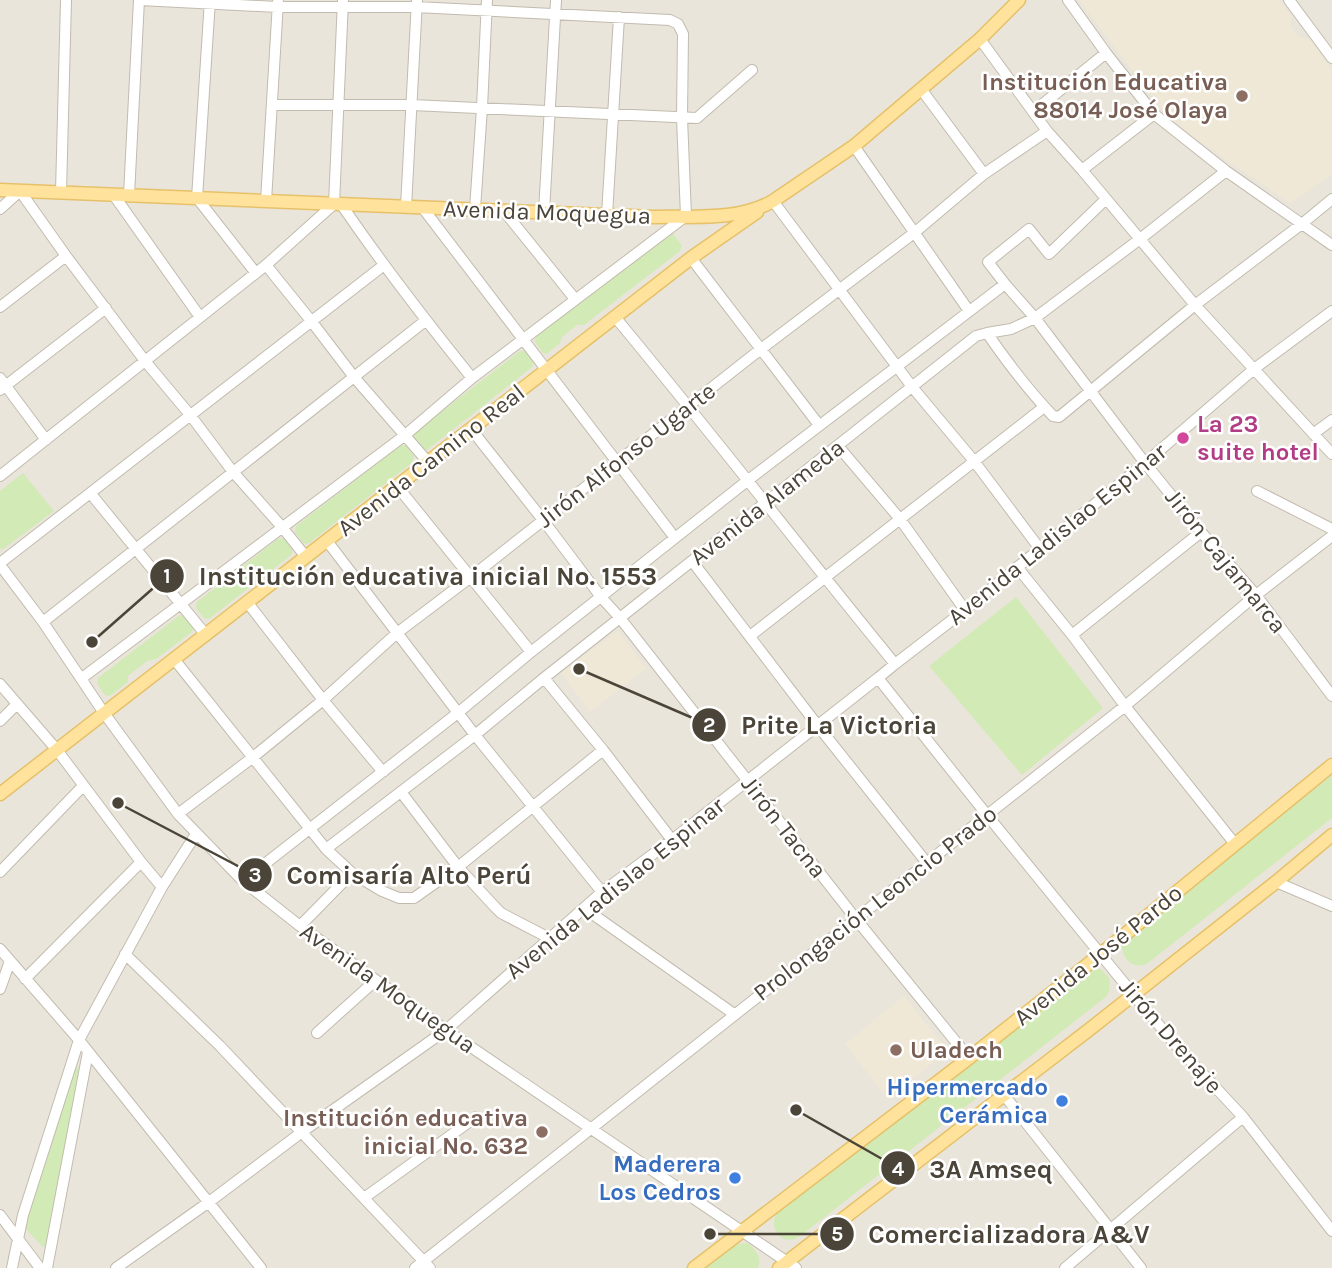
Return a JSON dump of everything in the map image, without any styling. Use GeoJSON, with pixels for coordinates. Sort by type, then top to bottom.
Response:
{"type":"FeatureCollection","features":[{"type":"Feature","properties":{"kind":"main road","name":"Avenida Moquegua"},"geometry":{"type":"LineString","coordinates":[[0,190],[655,217],[740,213],[769,204],[854,146],[980,39],[1019,0]]}},
{"type":"Feature","properties":{"kind":"main road","name":"Avenida Camino Real"},"geometry":{"type":"LineString","coordinates":[[0,794],[691,258],[769,204]]}},
{"type":"Feature","properties":{"kind":"main road","name":"Avenida José Pardo"},"geometry":{"type":"LineString","coordinates":[[694,1268],[1101,954],[1332,765]]}},
{"type":"Feature","properties":{"kind":"main road","name":"Avenida José Pardo"},"geometry":{"type":"LineString","coordinates":[[787,1266],[1276,882],[1332,835]]}},
{"type":"Feature","properties":{"kind":"street"},"geometry":{"type":"LineString","coordinates":[[61,192],[65,0]]}},
{"type":"Feature","properties":{"kind":"street"},"geometry":{"type":"LineString","coordinates":[[82,678],[404,436],[472,377],[686,216],[682,118],[683,34],[678,24],[660,18],[555,13],[487,6],[140,0],[129,195]]}},
{"type":"Feature","properties":{"kind":"street"},"geometry":{"type":"LineString","coordinates":[[544,212],[555,0]]}},
{"type":"Feature","properties":{"kind":"street"},"geometry":{"type":"LineString","coordinates":[[1068,0],[1154,114],[1226,171],[1332,245]]}},
{"type":"Feature","properties":{"kind":"street"},"geometry":{"type":"LineString","coordinates":[[1290,0],[1332,58]]}},
{"type":"Feature","properties":{"kind":"street"},"geometry":{"type":"LineString","coordinates":[[210,1],[197,198],[255,272]]}},
{"type":"Feature","properties":{"kind":"street"},"geometry":{"type":"LineString","coordinates":[[266,201],[278,3]]}},
{"type":"Feature","properties":{"kind":"street"},"geometry":{"type":"LineString","coordinates":[[343,4],[337,204],[425,321],[472,377]]}},
{"type":"Feature","properties":{"kind":"street"},"geometry":{"type":"LineString","coordinates":[[406,206],[417,4]]}},
{"type":"Feature","properties":{"kind":"street"},"geometry":{"type":"LineString","coordinates":[[475,209],[487,6]]}},
{"type":"Feature","properties":{"kind":"street"},"geometry":{"type":"LineString","coordinates":[[607,215],[619,17]]}},
{"type":"Feature","properties":{"kind":"street"},"geometry":{"type":"LineString","coordinates":[[980,39],[1046,131],[1195,305],[1332,454]]}},
{"type":"Feature","properties":{"kind":"street"},"geometry":{"type":"LineString","coordinates":[[1033,112],[1106,53]]}},
{"type":"Feature","properties":{"kind":"street"},"geometry":{"type":"LineString","coordinates":[[272,105],[412,105],[697,118],[752,70]]}},
{"type":"Feature","properties":{"kind":"street"},"geometry":{"type":"LineString","coordinates":[[921,89],[984,173]]}},
{"type":"Feature","properties":{"kind":"street"},"geometry":{"type":"LineString","coordinates":[[1082,170],[1154,114]]}},
{"type":"Feature","properties":{"kind":"street","name":"Jirón Alfonso Ugarte"},"geometry":{"type":"LineString","coordinates":[[178,814],[323,700],[397,633],[914,233],[984,173],[1046,131]]}},
{"type":"Feature","properties":{"kind":"street"},"geometry":{"type":"LineString","coordinates":[[854,146],[969,311]]}},
{"type":"Feature","properties":{"kind":"street","name":"Avenida Alameda"},"geometry":{"type":"LineString","coordinates":[[326,849],[475,735],[976,336],[1010,329],[1035,318],[1226,171]]}},
{"type":"Feature","properties":{"kind":"street"},"geometry":{"type":"LineString","coordinates":[[0,209],[20,191],[145,361],[233,472],[306,557]]}},
{"type":"Feature","properties":{"kind":"street"},"geometry":{"type":"LineString","coordinates":[[113,194],[200,317]]}},
{"type":"Feature","properties":{"kind":"street"},"geometry":{"type":"LineString","coordinates":[[987,333],[1044,407],[1053,416],[1059,417],[1195,305],[1332,199]]}},
{"type":"Feature","properties":{"kind":"street","name":"Jirón Cajamarca"},"geometry":{"type":"LineString","coordinates":[[1105,200],[1049,254],[1029,229],[988,262],[1035,318],[1201,533],[1256,595],[1332,696]]}},
{"type":"Feature","properties":{"kind":"street"},"geometry":{"type":"LineString","coordinates":[[0,476],[266,265],[337,204]]}},
{"type":"Feature","properties":{"kind":"street"},"geometry":{"type":"LineString","coordinates":[[769,204],[839,290],[913,388],[974,461],[1040,549]]}},
{"type":"Feature","properties":{"kind":"street"},"geometry":{"type":"LineString","coordinates":[[422,207],[675,538]]}},
{"type":"Feature","properties":{"kind":"street"},"geometry":{"type":"LineString","coordinates":[[504,211],[575,299]]}},
{"type":"Feature","properties":{"kind":"street"},"geometry":{"type":"LineString","coordinates":[[0,307],[66,256]]}},
{"type":"Feature","properties":{"kind":"street"},"geometry":{"type":"LineString","coordinates":[[691,258],[819,425]]}},
{"type":"Feature","properties":{"kind":"street"},"geometry":{"type":"LineString","coordinates":[[266,265],[354,377],[428,462]]}},
{"type":"Feature","properties":{"kind":"street"},"geometry":{"type":"LineString","coordinates":[[0,564],[384,265]]}},
{"type":"Feature","properties":{"kind":"street","name":"Avenida Alameda"},"geometry":{"type":"LineString","coordinates":[[243,881],[747,481],[1005,284]]}},
{"type":"Feature","properties":{"kind":"street"},"geometry":{"type":"LineString","coordinates":[[46,440],[2,384],[106,308]]}},
{"type":"Feature","properties":{"kind":"street","name":"Avenida Ladislao Espinar"},"geometry":{"type":"LineString","coordinates":[[116,1268],[446,1030],[602,892],[965,610],[1145,463],[1254,369],[1332,311]]}},
{"type":"Feature","properties":{"kind":"street"},"geometry":{"type":"LineString","coordinates":[[615,317],[895,664]]}},
{"type":"Feature","properties":{"kind":"street"},"geometry":{"type":"LineString","coordinates":[[43,622],[425,321]]}},
{"type":"Feature","properties":{"kind":"street"},"geometry":{"type":"LineString","coordinates":[[750,636],[1044,407]]}},
{"type":"Feature","properties":{"kind":"street"},"geometry":{"type":"LineString","coordinates":[[1313,434],[1332,420]]}},
{"type":"Feature","properties":{"kind":"street","name":"Jirón Tacna"},"geometry":{"type":"LineString","coordinates":[[471,429],[601,597],[969,1058]]}},
{"type":"Feature","properties":{"kind":"street"},"geometry":{"type":"LineString","coordinates":[[838,446],[900,519],[965,610]]}},
{"type":"Feature","properties":{"kind":"street"},"geometry":{"type":"LineString","coordinates":[[397,486],[531,652]]}},
{"type":"Feature","properties":{"kind":"street"},"geometry":{"type":"LineString","coordinates":[[1256,491],[1332,529]]}},
{"type":"Feature","properties":{"kind":"street"},"geometry":{"type":"LineString","coordinates":[[91,494],[206,635]]}},
{"type":"Feature","properties":{"kind":"street"},"geometry":{"type":"LineString","coordinates":[[1072,635],[1201,533]]}},
{"type":"Feature","properties":{"kind":"street","name":"Prolongación Leoncio Prado"},"geometry":{"type":"LineString","coordinates":[[423,1266],[734,1014],[1125,706],[1256,595],[1332,536]]}},
{"type":"Feature","properties":{"kind":"street"},"geometry":{"type":"LineString","coordinates":[[327,541],[475,735],[602,892]]}},
{"type":"Feature","properties":{"kind":"street"},"geometry":{"type":"LineString","coordinates":[[692,561],[927,863]]}},
{"type":"Feature","properties":{"kind":"street","name":"Avenida Moquegua"},"geometry":{"type":"LineString","coordinates":[[0,564],[178,814],[243,881],[300,926],[446,1030],[742,1231],[787,1266]]}},
{"type":"Feature","properties":{"kind":"street"},"geometry":{"type":"LineString","coordinates":[[1017,567],[1235,844]]}},
{"type":"Feature","properties":{"kind":"street"},"geometry":{"type":"LineString","coordinates":[[0,586],[9,577]]}},
{"type":"Feature","properties":{"kind":"street"},"geometry":{"type":"LineString","coordinates":[[247,602],[383,772]]}},
{"type":"Feature","properties":{"kind":"street"},"geometry":{"type":"LineString","coordinates":[[174,659],[326,849],[352,873],[399,898],[414,898],[458,867],[603,750]]}},
{"type":"Feature","properties":{"kind":"street"},"geometry":{"type":"LineString","coordinates":[[544,678],[672,840]]}},
{"type":"Feature","properties":{"kind":"street","name":"Jirón Drenaje"},"geometry":{"type":"LineString","coordinates":[[878,678],[1133,994],[1243,1117],[1332,1231]]}},
{"type":"Feature","properties":{"kind":"street"},"geometry":{"type":"LineString","coordinates":[[0,684],[57,750],[162,887]]}},
{"type":"Feature","properties":{"kind":"street"},"geometry":{"type":"LineString","coordinates":[[0,721],[16,704]]}},
{"type":"Feature","properties":{"kind":"street"},"geometry":{"type":"LineString","coordinates":[[0,872],[83,786]]}},
{"type":"Feature","properties":{"kind":"street"},"geometry":{"type":"LineString","coordinates":[[401,792],[458,867],[501,912],[549,938]]}},
{"type":"Feature","properties":{"kind":"street"},"geometry":{"type":"LineString","coordinates":[[12,1268],[23,1215],[79,1040],[162,887],[196,834]]}},
{"type":"Feature","properties":{"kind":"street"},"geometry":{"type":"LineString","coordinates":[[25,979],[141,862]]}},
{"type":"Feature","properties":{"kind":"street"},"geometry":{"type":"LineString","coordinates":[[300,926],[352,873]]}},
{"type":"Feature","properties":{"kind":"street"},"geometry":{"type":"LineString","coordinates":[[1276,882],[1332,906]]}},
{"type":"Feature","properties":{"kind":"street"},"geometry":{"type":"LineString","coordinates":[[584,908],[734,1014]]}},
{"type":"Feature","properties":{"kind":"street"},"geometry":{"type":"LineString","coordinates":[[0,949],[89,1052],[261,1268]]}},
{"type":"Feature","properties":{"kind":"street"},"geometry":{"type":"LineString","coordinates":[[125,954],[220,1046],[364,1198],[423,1266]]}},
{"type":"Feature","properties":{"kind":"street"},"geometry":{"type":"LineString","coordinates":[[0,989],[10,961]]}},
{"type":"Feature","properties":{"kind":"street"},"geometry":{"type":"LineString","coordinates":[[317,1033],[376,980]]}},
{"type":"Feature","properties":{"kind":"street"},"geometry":{"type":"LineString","coordinates":[[47,1268],[89,1052]]}},
{"type":"Feature","properties":{"kind":"street"},"geometry":{"type":"LineString","coordinates":[[1004,1095],[1142,1268]]}},
{"type":"Feature","properties":{"kind":"street"},"geometry":{"type":"LineString","coordinates":[[364,1198],[476,1117]]}},
{"type":"Feature","properties":{"kind":"street"},"geometry":{"type":"LineString","coordinates":[[1065,1268],[1243,1117]]}},
{"type":"Feature","properties":{"kind":"street"},"geometry":{"type":"LineString","coordinates":[[0,1215],[40,1268]]}},
{"type":"Feature","properties":{"kind":"shaded area"},"geometry":{"type":"Polygon","coordinates":[[[0,0],[1332,0],[1332,1268],[0,1268],[0,0]]]}},
{"type":"Feature","properties":{"kind":"shaded area","name":"Institución Educativa 88014 José Olaya"},"geometry":{"type":"Polygon","coordinates":[[[1079,0],[1279,0],[1292,16],[1290,25],[1299,38],[1310,39],[1331,70],[1332,174],[1290,203],[1191,135],[1164,112],[1079,0]]]}},
{"type":"Feature","properties":{"kind":"shaded area"},"geometry":{"type":"Polygon","coordinates":[[[618,631],[646,668],[590,712],[561,672],[618,631]]]}},
{"type":"Feature","properties":{"kind":"shaded area","name":"Uladech"},"geometry":{"type":"Polygon","coordinates":[[[904,996],[944,1047],[937,1053],[936,1060],[889,1100],[845,1044],[904,996]]]}},
{"type":"Feature","properties":{"kind":"green space"},"geometry":{"type":"Polygon","coordinates":[[[672,233],[682,245],[680,251],[584,325],[577,325],[547,354],[543,353],[535,342],[536,336],[664,234],[672,233]]]}},
{"type":"Feature","properties":{"kind":"green space"},"geometry":{"type":"Polygon","coordinates":[[[520,351],[525,351],[534,361],[532,367],[427,450],[422,449],[414,438],[415,432],[520,351]]]}},
{"type":"Feature","properties":{"kind":"green space"},"geometry":{"type":"Polygon","coordinates":[[[401,445],[406,446],[414,456],[413,462],[308,544],[303,543],[295,532],[296,526],[401,445]]]}},
{"type":"Feature","properties":{"kind":"green space"},"geometry":{"type":"Polygon","coordinates":[[[23,473],[54,511],[2,550],[0,491],[23,473]]]}},
{"type":"Feature","properties":{"kind":"green space"},"geometry":{"type":"Polygon","coordinates":[[[279,538],[284,539],[293,549],[291,555],[209,619],[204,618],[196,608],[197,602],[279,538]]]}},
{"type":"Feature","properties":{"kind":"green space"},"geometry":{"type":"Polygon","coordinates":[[[1016,597],[1103,708],[1022,775],[929,666],[1016,597]]]}},
{"type":"Feature","properties":{"kind":"green space"},"geometry":{"type":"Polygon","coordinates":[[[180,615],[185,616],[194,626],[192,632],[156,659],[147,661],[128,676],[128,682],[110,696],[105,695],[97,684],[98,678],[180,615]]]}},
{"type":"Feature","properties":{"kind":"green space"},"geometry":{"type":"Polygon","coordinates":[[[1332,775],[1332,818],[1148,963],[1137,966],[1129,962],[1122,943],[1332,775]]]}},
{"type":"Feature","properties":{"kind":"green space"},"geometry":{"type":"Polygon","coordinates":[[[1092,967],[1102,970],[1110,979],[1107,996],[799,1237],[786,1239],[777,1233],[774,1221],[780,1209],[1092,967]]]}},
{"type":"Feature","properties":{"kind":"green space"},"geometry":{"type":"Polygon","coordinates":[[[73,1067],[80,1068],[81,1071],[46,1246],[43,1247],[26,1229],[26,1221],[73,1067]]]}},
{"type":"Feature","properties":{"kind":"green space"},"geometry":{"type":"Polygon","coordinates":[[[749,1244],[758,1254],[758,1268],[706,1268],[733,1246],[749,1244]]]}},
{"type":"Feature","properties":{"kind":"place","name":"Institución Educativa 88014 José Olaya"},"geometry":{"type":"Point","coordinates":[1242,96]}},
{"type":"Feature","properties":{"kind":"place","name":"La 23 suite hotel"},"geometry":{"type":"Point","coordinates":[1183,438]}},
{"type":"Feature","properties":{"kind":"place","name":"Institución educativa inicial No. 1553"},"geometry":{"type":"Point","coordinates":[92,642]}},
{"type":"Feature","properties":{"kind":"place","name":"Prite La Victoria"},"geometry":{"type":"Point","coordinates":[579,669]}},
{"type":"Feature","properties":{"kind":"place","name":"Comisaría Alto Perú"},"geometry":{"type":"Point","coordinates":[118,803]}},
{"type":"Feature","properties":{"kind":"place","name":"Uladech"},"geometry":{"type":"Point","coordinates":[896,1050]}},
{"type":"Feature","properties":{"kind":"place","name":"Hipermercado Cerámica"},"geometry":{"type":"Point","coordinates":[1062,1101]}},
{"type":"Feature","properties":{"kind":"place","name":"3A Amseq"},"geometry":{"type":"Point","coordinates":[796,1110]}},
{"type":"Feature","properties":{"kind":"place","name":"Institución educativa inicial No. 632"},"geometry":{"type":"Point","coordinates":[542,1132]}},
{"type":"Feature","properties":{"kind":"place","name":"Maderera Los Cedros"},"geometry":{"type":"Point","coordinates":[735,1178]}},
{"type":"Feature","properties":{"kind":"place","name":"Comercializadora A&V"},"geometry":{"type":"Point","coordinates":[710,1234]}}]}
